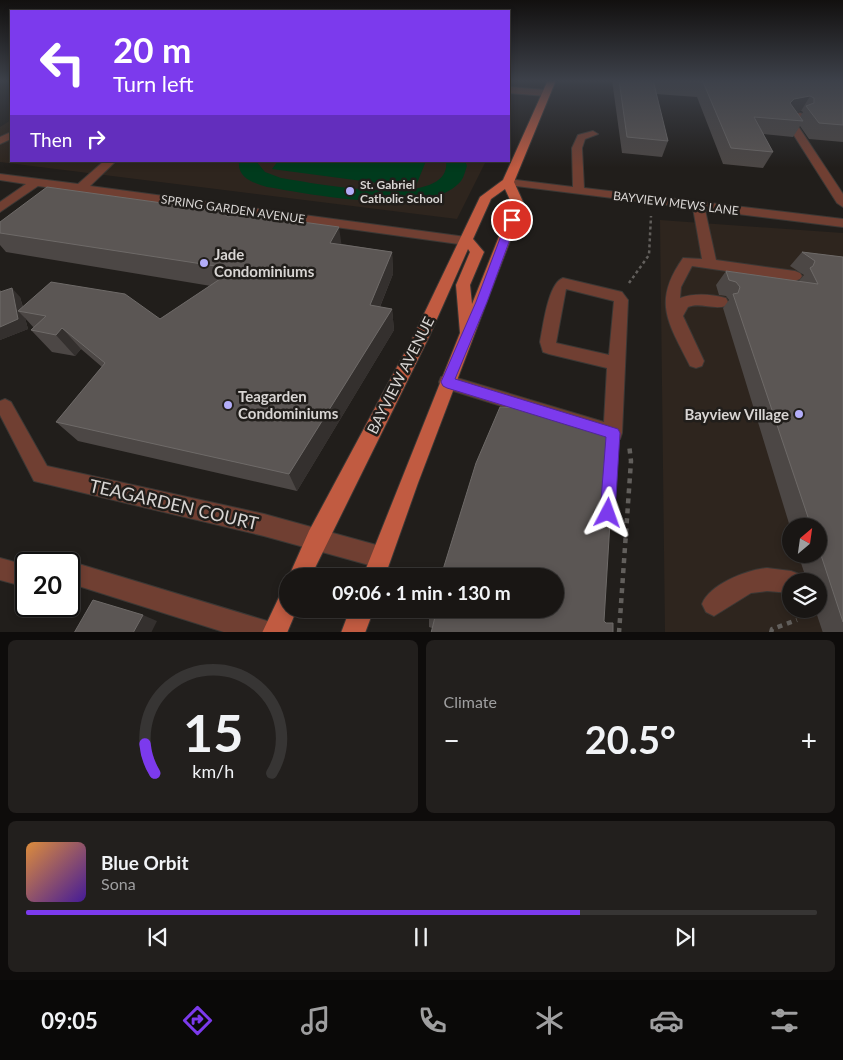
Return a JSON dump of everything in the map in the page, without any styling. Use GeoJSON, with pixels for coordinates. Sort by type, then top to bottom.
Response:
{"type":"FeatureCollection","features":[{"type":"Feature","properties":{"kind":"main road"},"geometry":{"type":"LineString","coordinates":[[377,567],[447,382],[468,335],[518,204],[508,182],[539,109]]}},
{"type":"Feature","properties":{"kind":"main road","name":"BAYVIEW AVENUE"},"geometry":{"type":"LineString","coordinates":[[304,568],[420,339],[486,197],[508,182]]}},
{"type":"Feature","properties":{"kind":"main road"},"geometry":{"type":"LineString","coordinates":[[466,241],[472,244],[477,252],[463,285],[468,335]]}},
{"type":"Feature","properties":{"kind":"main road"},"geometry":{"type":"LineString","coordinates":[[274,632],[281,618]]}},
{"type":"Feature","properties":{"kind":"main road"},"geometry":{"type":"LineString","coordinates":[[354,632],[359,618]]}},
{"type":"Feature","properties":{"kind":"street"},"geometry":{"type":"LineString","coordinates":[[800,116],[788,118],[843,203]]}},
{"type":"Feature","properties":{"kind":"street"},"geometry":{"type":"LineString","coordinates":[[579,191],[577,148],[581,137],[593,134]]}},
{"type":"Feature","properties":{"kind":"street"},"geometry":{"type":"LineString","coordinates":[[80,188],[110,162]]}},
{"type":"Feature","properties":{"kind":"street","name":"SPRING GARDEN AVENUE"},"geometry":{"type":"LineString","coordinates":[[0,177],[466,241]]}},
{"type":"Feature","properties":{"kind":"street"},"geometry":{"type":"LineString","coordinates":[[0,208],[36,182]]}},
{"type":"Feature","properties":{"kind":"street","name":"BAYVIEW MEWS LANE"},"geometry":{"type":"LineString","coordinates":[[508,182],[843,223]]}},
{"type":"Feature","properties":{"kind":"street"},"geometry":{"type":"LineString","coordinates":[[698,206],[710,263]]}},
{"type":"Feature","properties":{"kind":"street"},"geometry":{"type":"LineString","coordinates":[[242,225],[252,212]]}},
{"type":"Feature","properties":{"kind":"street"},"geometry":{"type":"LineString","coordinates":[[696,361],[674,317],[671,294],[677,274],[688,261],[795,276]]}},
{"type":"Feature","properties":{"kind":"street"},"geometry":{"type":"LineString","coordinates":[[447,382],[618,441],[616,364],[621,300],[617,296],[563,283],[559,288],[548,342],[549,348],[616,364]]}},
{"type":"Feature","properties":{"kind":"street"},"geometry":{"type":"LineString","coordinates":[[674,317],[682,303],[694,299],[721,302]]}},
{"type":"Feature","properties":{"kind":"street","name":"TEAGARDEN COURT"},"geometry":{"type":"LineString","coordinates":[[5,407],[41,474],[317,539],[377,567]]}},
{"type":"Feature","properties":{"kind":"street"},"geometry":{"type":"LineString","coordinates":[[0,568],[15,573]]}},
{"type":"Feature","properties":{"kind":"street"},"geometry":{"type":"LineString","coordinates":[[80,575],[267,632]]}},
{"type":"Feature","properties":{"kind":"street"},"geometry":{"type":"LineString","coordinates":[[714,604],[745,583],[769,578],[782,580]]}},
{"type":"Feature","properties":{"kind":"path"},"geometry":{"type":"LineString","coordinates":[[621,300],[632,276],[649,255],[651,215]]}},
{"type":"Feature","properties":{"kind":"path"},"geometry":{"type":"LineString","coordinates":[[618,441],[631,461],[619,632]]}},
{"type":"Feature","properties":{"kind":"path"},"geometry":{"type":"LineString","coordinates":[[771,632],[772,629],[798,620]]}},
{"type":"Feature","properties":{"kind":"shaded area","name":"St. Gabriel Catholic School"},"geometry":{"type":"Polygon","coordinates":[[[10,121],[10,162],[486,162],[457,219],[0,162],[0,127],[10,121]]]}},
{"type":"Feature","properties":{"kind":"shaded area","name":"Bayview Village"},"geometry":{"type":"Polygon","coordinates":[[[660,220],[843,233],[843,632],[665,632],[660,220]]]}},
{"type":"Feature","properties":{"kind":"green space"},"geometry":{"type":"Polygon","coordinates":[[[239,162],[257,162],[265,172],[281,178],[347,188],[404,190],[427,186],[442,177],[446,162],[465,162],[467,166],[461,181],[446,192],[424,199],[398,201],[340,198],[267,187],[247,179],[239,167],[239,162]]]}},
{"type":"Feature","properties":{"kind":"green space"},"geometry":{"type":"Polygon","coordinates":[[[277,162],[426,162],[415,188],[272,169],[277,162]]]}},
{"type":"Feature","properties":{"kind":"building"},"geometry":{"type":"Polygon","coordinates":[[[623,109],[660,109],[668,141],[627,137],[623,109]]]}},
{"type":"Feature","properties":{"kind":"building"},"geometry":{"type":"Polygon","coordinates":[[[715,109],[795,109],[803,121],[754,117],[773,152],[731,148],[715,109]]]}},
{"type":"Feature","properties":{"kind":"building"},"geometry":{"type":"Polygon","coordinates":[[[809,109],[843,109],[843,125],[819,123],[809,109]]]}},
{"type":"Feature","properties":{"kind":"building"},"geometry":{"type":"Polygon","coordinates":[[[47,187],[220,211],[228,217],[236,213],[339,227],[330,243],[392,252],[370,305],[392,309],[289,474],[56,422],[105,363],[62,328],[56,335],[31,330],[46,316],[18,311],[51,282],[125,294],[160,319],[235,269],[0,233],[0,222],[47,187]]]}},
{"type":"Feature","properties":{"kind":"building","name":"Bayview Village"},"geometry":{"type":"Polygon","coordinates":[[[802,252],[843,257],[843,622],[824,563],[828,562],[828,518],[808,518],[733,294],[738,293],[740,287],[736,282],[729,280],[726,271],[818,284],[810,268],[815,261],[802,252]]]}},
{"type":"Feature","properties":{"kind":"building"},"geometry":{"type":"Polygon","coordinates":[[[12,288],[18,319],[0,327],[0,292],[12,288]]]}},
{"type":"Feature","properties":{"kind":"building"},"geometry":{"type":"Polygon","coordinates":[[[500,407],[535,409],[575,421],[615,440],[604,621],[606,623],[613,623],[613,632],[431,632],[435,618],[564,618],[564,568],[443,568],[476,463],[500,407]]]}},
{"type":"Feature","properties":{"kind":"building"},"geometry":{"type":"Polygon","coordinates":[[[93,600],[143,615],[134,632],[75,632],[93,600]]]}},
{"type":"Feature","properties":{"kind":"place","name":"St. Gabriel Catholic School"},"geometry":{"type":"Point","coordinates":[350,191]}},
{"type":"Feature","properties":{"kind":"place","name":"Jade Condominiums"},"geometry":{"type":"Point","coordinates":[204,263]}},
{"type":"Feature","properties":{"kind":"place","name":"Teagarden Condominiums"},"geometry":{"type":"Point","coordinates":[228,405]}},
{"type":"Feature","properties":{"kind":"place","name":"Bayview Village"},"geometry":{"type":"Point","coordinates":[799,414]}},
{"type":"Feature","properties":{"kind":"route"},"geometry":{"type":"LineString","coordinates":[[512,220],[481,302],[447,382],[613,433],[608,513]]}}]}
